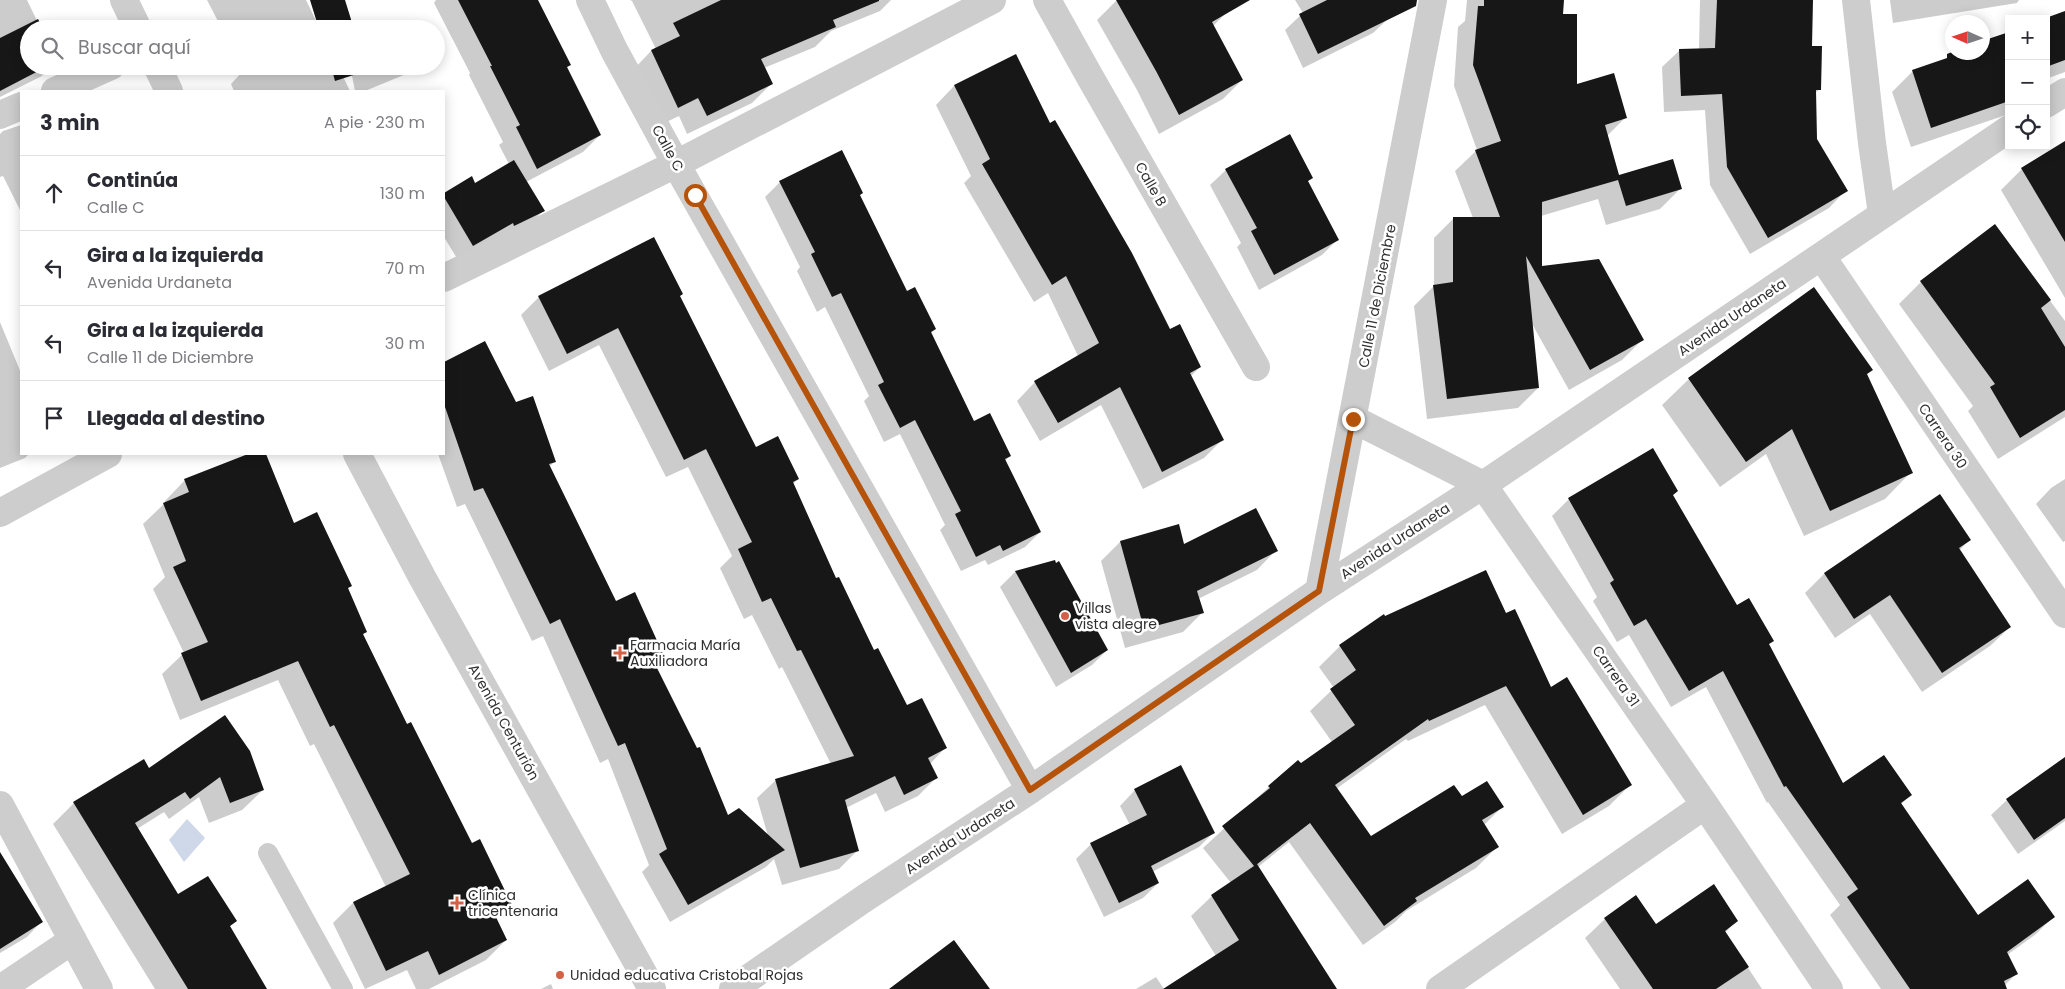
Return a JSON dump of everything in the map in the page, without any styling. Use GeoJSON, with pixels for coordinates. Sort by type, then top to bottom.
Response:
{"type":"FeatureCollection","features":[{"type":"Feature","properties":{"kind":"street"},"geometry":{"type":"LineString","coordinates":[[124,0],[134,20]]}},
{"type":"Feature","properties":{"kind":"street","name":"Calle C"},"geometry":{"type":"LineString","coordinates":[[590,0],[614,50],[676,164],[1030,790]]}},
{"type":"Feature","properties":{"kind":"street"},"geometry":{"type":"LineString","coordinates":[[445,278],[676,164],[992,0]]}},
{"type":"Feature","properties":{"kind":"street","name":"Calle B"},"geometry":{"type":"LineString","coordinates":[[1047,0],[1256,367]]}},
{"type":"Feature","properties":{"kind":"street","name":"Calle 11 de Diciembre"},"geometry":{"type":"LineString","coordinates":[[1319,591],[1433,0]]}},
{"type":"Feature","properties":{"kind":"street"},"geometry":{"type":"LineString","coordinates":[[1856,0],[1882,214]]}},
{"type":"Feature","properties":{"kind":"street"},"geometry":{"type":"LineString","coordinates":[[57,90],[91,75]]}},
{"type":"Feature","properties":{"kind":"street"},"geometry":{"type":"LineString","coordinates":[[161,75],[169,90]]}},
{"type":"Feature","properties":{"kind":"street"},"geometry":{"type":"LineString","coordinates":[[2050,101],[2065,92]]}},
{"type":"Feature","properties":{"kind":"street"},"geometry":{"type":"LineString","coordinates":[[0,115],[20,106]]}},
{"type":"Feature","properties":{"kind":"street","name":"Avenida Urdaneta"},"geometry":{"type":"LineString","coordinates":[[733,989],[865,898],[1030,790],[1319,591],[1822,257],[1882,214],[2005,132]]}},
{"type":"Feature","properties":{"kind":"street","name":"Carrera 30"},"geometry":{"type":"LineString","coordinates":[[1822,257],[2065,614]]}},
{"type":"Feature","properties":{"kind":"street","name":"Carrera 31"},"geometry":{"type":"LineString","coordinates":[[1353,419],[1482,484],[1705,805],[1829,989]]}},
{"type":"Feature","properties":{"kind":"street"},"geometry":{"type":"LineString","coordinates":[[0,513],[106,455]]}},
{"type":"Feature","properties":{"kind":"street","name":"Avenida Centurión"},"geometry":{"type":"LineString","coordinates":[[358,455],[422,577],[652,989]]}},
{"type":"Feature","properties":{"kind":"street"},"geometry":{"type":"LineString","coordinates":[[0,805],[100,989]]}},
{"type":"Feature","properties":{"kind":"street"},"geometry":{"type":"LineString","coordinates":[[1440,989],[1705,805]]}},
{"type":"Feature","properties":{"kind":"street"},"geometry":{"type":"LineString","coordinates":[[0,989],[73,940]]}},
{"type":"Feature","properties":{"kind":"lane"},"geometry":{"type":"LineString","coordinates":[[268,853],[343,989]]}},
{"type":"Feature","properties":{"kind":"water"},"geometry":{"type":"Polygon","coordinates":[[[187,819],[205,838],[184,862],[169,840],[187,819]]]}},
{"type":"Feature","properties":{"kind":"building"},"geometry":{"type":"Polygon","coordinates":[[[310,0],[345,0],[351,20],[316,20],[310,0]]]}},
{"type":"Feature","properties":{"kind":"building"},"geometry":{"type":"Polygon","coordinates":[[[458,0],[538,0],[571,65],[567,67],[601,135],[537,169],[516,127],[520,125],[458,0]]]}},
{"type":"Feature","properties":{"kind":"building"},"geometry":{"type":"Polygon","coordinates":[[[721,0],[879,1],[833,20],[836,27],[761,59],[773,84],[707,116],[698,98],[678,108],[651,50],[680,36],[673,23],[721,0]]]}},
{"type":"Feature","properties":{"kind":"building"},"geometry":{"type":"Polygon","coordinates":[[[1116,0],[1250,0],[1212,22],[1243,80],[1179,115],[1116,0]]]}},
{"type":"Feature","properties":{"kind":"building"},"geometry":{"type":"Polygon","coordinates":[[[1327,0],[1417,0],[1416,6],[1318,54],[1299,14],[1327,0]]]}},
{"type":"Feature","properties":{"kind":"building"},"geometry":{"type":"Polygon","coordinates":[[[1484,0],[1564,0],[1563,14],[1577,14],[1577,84],[1614,73],[1627,118],[1605,125],[1619,175],[1673,159],[1682,189],[1626,206],[1618,180],[1542,202],[1542,266],[1599,259],[1644,340],[1590,370],[1526,256],[1539,388],[1447,399],[1433,285],[1453,282],[1453,217],[1500,217],[1475,150],[1501,141],[1473,65],[1478,6],[1484,6],[1484,0]]]}},
{"type":"Feature","properties":{"kind":"building"},"geometry":{"type":"Polygon","coordinates":[[[1717,0],[1813,0],[1812,46],[1822,46],[1821,90],[1816,90],[1817,139],[1848,191],[1768,238],[1727,167],[1722,94],[1681,96],[1679,49],[1715,48],[1717,0]]]}},
{"type":"Feature","properties":{"kind":"building"},"geometry":{"type":"Polygon","coordinates":[[[2065,11],[2065,60],[2050,66],[2050,60],[2050,16],[2065,11]]]}},
{"type":"Feature","properties":{"kind":"building"},"geometry":{"type":"Polygon","coordinates":[[[20,28],[20,75],[31,75],[0,91],[0,38],[20,28]]]}},
{"type":"Feature","properties":{"kind":"building"},"geometry":{"type":"Polygon","coordinates":[[[2005,33],[2005,102],[1931,128],[1912,70],[1945,59],[1990,60],[1990,38],[2005,33]]]}},
{"type":"Feature","properties":{"kind":"building"},"geometry":{"type":"Polygon","coordinates":[[[1016,54],[1050,123],[1055,120],[1132,253],[1170,329],[1180,324],[1201,367],[1190,373],[1224,440],[1162,472],[1120,387],[1058,423],[1034,381],[1099,343],[1066,276],[1052,285],[982,164],[990,159],[954,85],[1016,54]]]}},
{"type":"Feature","properties":{"kind":"building"},"geometry":{"type":"Polygon","coordinates":[[[333,75],[354,75],[335,81],[333,75]]]}},
{"type":"Feature","properties":{"kind":"building"},"geometry":{"type":"Polygon","coordinates":[[[1290,134],[1313,178],[1308,181],[1339,240],[1274,275],[1251,231],[1257,228],[1225,169],[1290,134]]]}},
{"type":"Feature","properties":{"kind":"building"},"geometry":{"type":"Polygon","coordinates":[[[2065,141],[2065,242],[2021,168],[2065,141]]]}},
{"type":"Feature","properties":{"kind":"building"},"geometry":{"type":"Polygon","coordinates":[[[842,150],[863,193],[860,195],[907,291],[915,287],[936,329],[931,332],[974,421],[990,413],[1011,456],[1005,459],[1041,532],[1003,551],[1000,545],[976,557],[955,514],[961,511],[915,420],[900,428],[878,385],[884,382],[841,293],[832,297],[811,254],[815,252],[779,181],[842,150]]]}},
{"type":"Feature","properties":{"kind":"building"},"geometry":{"type":"Polygon","coordinates":[[[514,160],[545,211],[514,226],[513,223],[473,246],[445,199],[445,192],[472,176],[475,183],[514,160]]]}},
{"type":"Feature","properties":{"kind":"building"},"geometry":{"type":"Polygon","coordinates":[[[1995,224],[2051,300],[2041,308],[2065,347],[2065,410],[2020,438],[1990,387],[1995,384],[1920,281],[1995,224]]]}},
{"type":"Feature","properties":{"kind":"building"},"geometry":{"type":"Polygon","coordinates":[[[654,237],[683,294],[680,296],[756,447],[778,436],[799,479],[793,482],[836,578],[839,577],[874,650],[878,648],[907,705],[922,698],[947,748],[928,758],[938,778],[904,795],[895,776],[845,800],[859,851],[800,868],[775,779],[854,756],[801,650],[797,651],[771,598],[762,602],[738,549],[752,542],[706,449],[684,460],[618,328],[567,354],[538,296],[654,237]]]}},
{"type":"Feature","properties":{"kind":"building"},"geometry":{"type":"Polygon","coordinates":[[[1814,287],[1873,370],[1867,374],[1913,473],[1830,511],[1792,429],[1746,462],[1688,378],[1814,287]]]}},
{"type":"Feature","properties":{"kind":"building"},"geometry":{"type":"Polygon","coordinates":[[[485,341],[516,402],[533,396],[556,462],[549,464],[616,601],[635,592],[664,656],[653,660],[697,748],[700,747],[728,815],[739,808],[785,850],[688,905],[659,854],[667,849],[625,743],[618,746],[560,619],[550,624],[483,488],[474,491],[445,407],[445,361],[485,341]]]}},
{"type":"Feature","properties":{"kind":"building"},"geometry":{"type":"Polygon","coordinates":[[[1653,448],[1678,491],[1673,495],[1737,605],[1749,598],[1774,641],[1769,644],[1843,783],[1884,755],[1912,795],[1901,803],[1978,915],[2028,879],[2055,917],[2007,952],[2018,974],[2004,981],[2007,989],[1910,989],[1847,897],[1858,889],[1786,786],[1784,787],[1723,671],[1689,691],[1646,619],[1634,626],[1610,583],[1614,580],[1568,498],[1653,448]]]}},
{"type":"Feature","properties":{"kind":"building"},"geometry":{"type":"Polygon","coordinates":[[[245,455],[266,455],[294,523],[317,512],[352,586],[348,588],[367,632],[363,634],[407,724],[411,722],[472,843],[480,839],[512,905],[494,913],[507,940],[439,975],[428,951],[386,971],[353,902],[410,874],[334,725],[330,727],[298,661],[201,701],[181,653],[208,642],[173,567],[186,561],[163,503],[189,492],[184,479],[245,455]]]}},
{"type":"Feature","properties":{"kind":"building"},"geometry":{"type":"Polygon","coordinates":[[[1940,494],[1971,540],[1959,548],[2011,627],[1942,673],[1890,595],[1854,619],[1824,573],[1940,494]]]}},
{"type":"Feature","properties":{"kind":"building"},"geometry":{"type":"Polygon","coordinates":[[[1256,508],[1278,551],[1197,591],[1204,613],[1144,629],[1120,541],[1179,524],[1184,544],[1256,508]]]}},
{"type":"Feature","properties":{"kind":"building","name":"Villas vista alegre"},"geometry":{"type":"Polygon","coordinates":[[[1055,560],[1056,563],[1059,561],[1108,650],[1071,673],[1015,571],[1055,560]]]}},
{"type":"Feature","properties":{"kind":"building"},"geometry":{"type":"Polygon","coordinates":[[[1486,570],[1506,613],[1515,609],[1551,687],[1567,677],[1632,785],[1583,815],[1506,686],[1429,721],[1428,719],[1335,785],[1371,836],[1454,785],[1462,796],[1487,781],[1504,807],[1482,820],[1499,847],[1415,898],[1417,901],[1384,926],[1310,823],[1257,864],[1337,989],[1163,989],[1239,940],[1211,895],[1254,866],[1222,826],[1270,788],[1268,786],[1298,760],[1301,763],[1355,725],[1330,689],[1356,670],[1339,645],[1384,614],[1385,616],[1486,570]]]}},
{"type":"Feature","properties":{"kind":"building"},"geometry":{"type":"Polygon","coordinates":[[[225,715],[250,751],[264,790],[230,803],[220,777],[190,799],[185,792],[135,823],[178,894],[208,876],[237,921],[230,926],[267,989],[188,989],[73,802],[144,759],[149,768],[225,715]]]}},
{"type":"Feature","properties":{"kind":"building"},"geometry":{"type":"Polygon","coordinates":[[[2065,757],[2065,818],[2034,840],[2006,799],[2065,757]]]}},
{"type":"Feature","properties":{"kind":"building"},"geometry":{"type":"Polygon","coordinates":[[[1181,765],[1215,833],[1151,866],[1159,883],[1119,903],[1090,843],[1147,815],[1134,789],[1181,765]]]}},
{"type":"Feature","properties":{"kind":"building"},"geometry":{"type":"Polygon","coordinates":[[[0,852],[43,922],[0,949],[0,852]]]}},
{"type":"Feature","properties":{"kind":"building"},"geometry":{"type":"Polygon","coordinates":[[[1714,884],[1738,921],[1725,931],[1749,967],[1716,989],[1653,989],[1604,918],[1636,895],[1656,924],[1714,884]]]}},
{"type":"Feature","properties":{"kind":"building"},"geometry":{"type":"Polygon","coordinates":[[[954,940],[990,989],[889,989],[954,940]]]}},
{"type":"Feature","properties":{"kind":"place","name":"Villas vista alegre"},"geometry":{"type":"Point","coordinates":[1065,616]}},
{"type":"Feature","properties":{"kind":"place","name":"Farmacia María Auxiliadora"},"geometry":{"type":"Point","coordinates":[620,653]}},
{"type":"Feature","properties":{"kind":"place","name":"Clínica tricentenaria"},"geometry":{"type":"Point","coordinates":[457,903]}},
{"type":"Feature","properties":{"kind":"place","name":"Unidad educativa Cristobal Rojas"},"geometry":{"type":"Point","coordinates":[560,975]}},
{"type":"Feature","properties":{"kind":"route"},"geometry":{"type":"LineString","coordinates":[[695,195],[1030,790],[1319,591],[1353,419]]}}]}
